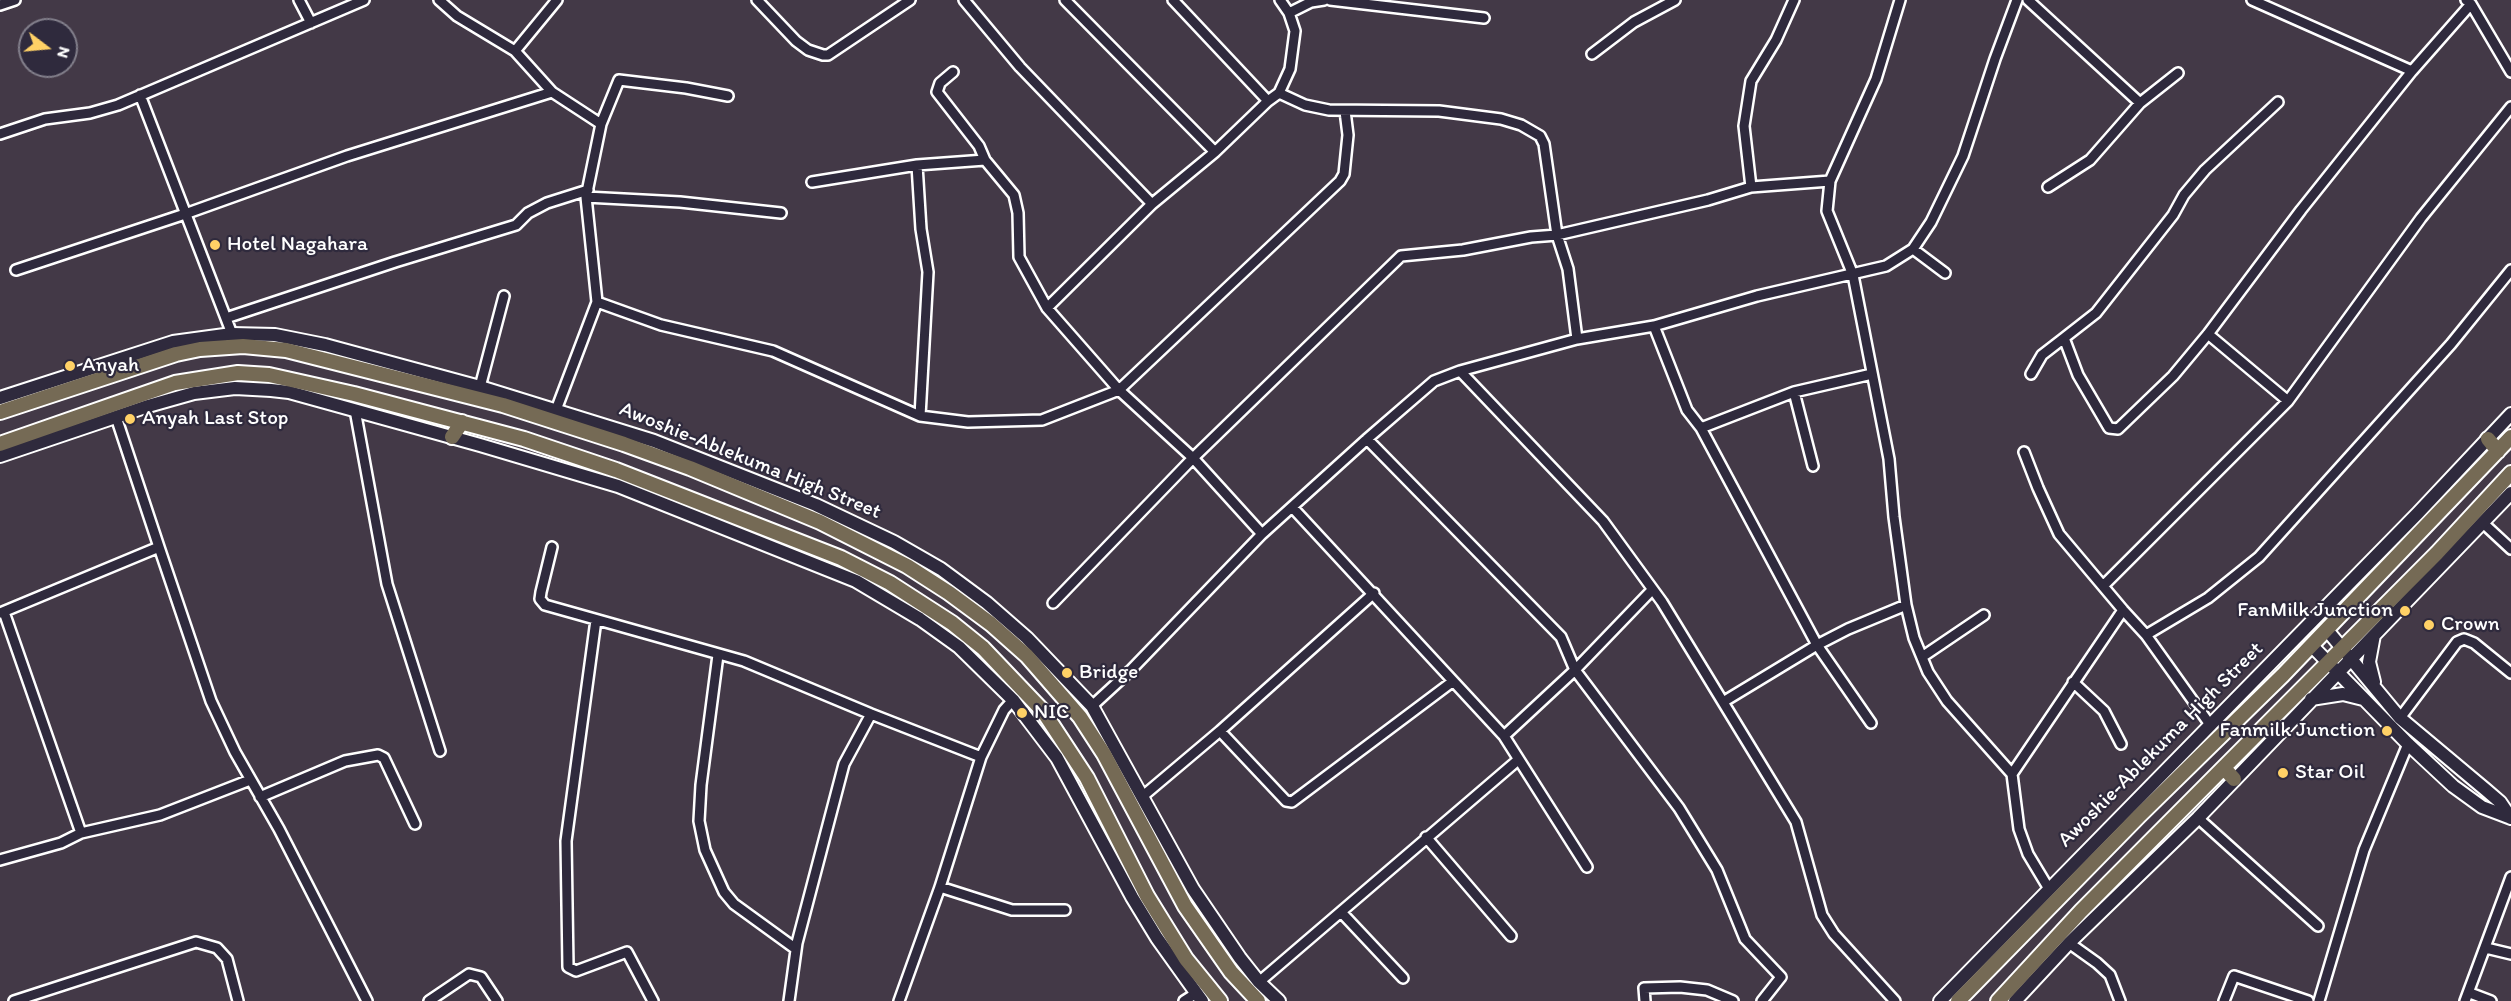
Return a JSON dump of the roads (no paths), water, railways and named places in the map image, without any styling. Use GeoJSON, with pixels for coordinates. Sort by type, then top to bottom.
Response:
{"type":"FeatureCollection","features":[{"type":"Feature","properties":{"kind":"main road","name":"Awoshie-Ablekuma High Street"},"geometry":{"type":"LineString","coordinates":[[2,404],[200,349],[243,346],[304,354],[503,405],[624,444],[690,468],[820,522],[907,566],[949,593],[991,624],[1027,656],[1080,717],[1104,754],[1185,906],[1231,972],[1258,1001]]}},
{"type":"Feature","properties":{"kind":"main road"},"geometry":{"type":"LineString","coordinates":[[0,444],[175,383],[237,373],[291,379],[524,439],[616,470],[664,496],[841,558],[890,583],[952,623],[983,648],[1022,687],[1060,734],[1087,778],[1147,896],[1186,959],[1220,1001]]}},
{"type":"Feature","properties":{"kind":"main road"},"geometry":{"type":"LineString","coordinates":[[452,437],[462,422]]}},
{"type":"Feature","properties":{"kind":"main road","name":"Awoshie-Ablekuma High Street"},"geometry":{"type":"LineString","coordinates":[[1958,1001],[2149,797],[2312,646],[2511,437]]}},
{"type":"Feature","properties":{"kind":"main road"},"geometry":{"type":"LineString","coordinates":[[2488,439],[2498,451]]}},
{"type":"Feature","properties":{"kind":"main road"},"geometry":{"type":"LineString","coordinates":[[616,470],[622,459],[624,444]]}},
{"type":"Feature","properties":{"kind":"main road"},"geometry":{"type":"LineString","coordinates":[[1998,1001],[2016,994],[2081,911],[2224,768],[2333,667],[2511,473]]}},
{"type":"Feature","properties":{"kind":"main road"},"geometry":{"type":"LineString","coordinates":[[2224,768],[2234,779]]}},
{"type":"Feature","properties":{"kind":"street"},"geometry":{"type":"LineString","coordinates":[[0,5],[15,0]]}},
{"type":"Feature","properties":{"kind":"street"},"geometry":{"type":"LineString","coordinates":[[299,0],[311,23]]}},
{"type":"Feature","properties":{"kind":"street"},"geometry":{"type":"LineString","coordinates":[[0,134],[45,119],[109,108],[364,0]]}},
{"type":"Feature","properties":{"kind":"street"},"geometry":{"type":"LineString","coordinates":[[439,0],[457,16],[515,51],[552,92],[601,124]]}},
{"type":"Feature","properties":{"kind":"street"},"geometry":{"type":"LineString","coordinates":[[515,51],[557,0]]}},
{"type":"Feature","properties":{"kind":"street"},"geometry":{"type":"LineString","coordinates":[[757,0],[796,40],[808,50],[823,56],[910,0]]}},
{"type":"Feature","properties":{"kind":"street"},"geometry":{"type":"LineString","coordinates":[[964,0],[1020,67],[1152,204]]}},
{"type":"Feature","properties":{"kind":"street"},"geometry":{"type":"LineString","coordinates":[[1065,0],[1215,153]]}},
{"type":"Feature","properties":{"kind":"street"},"geometry":{"type":"LineString","coordinates":[[1173,0],[1268,101]]}},
{"type":"Feature","properties":{"kind":"street"},"geometry":{"type":"LineString","coordinates":[[1047,308],[1152,204],[1215,153],[1279,93],[1290,69],[1294,32],[1289,13],[1280,0]]}},
{"type":"Feature","properties":{"kind":"street"},"geometry":{"type":"LineString","coordinates":[[1289,13],[1311,2],[1324,0]]}},
{"type":"Feature","properties":{"kind":"street"},"geometry":{"type":"LineString","coordinates":[[1330,0],[1484,18]]}},
{"type":"Feature","properties":{"kind":"street"},"geometry":{"type":"LineString","coordinates":[[1592,54],[1634,22],[1675,0]]}},
{"type":"Feature","properties":{"kind":"street"},"geometry":{"type":"LineString","coordinates":[[1751,187],[1744,126],[1751,81],[1776,40],[1794,0]]}},
{"type":"Feature","properties":{"kind":"street"},"geometry":{"type":"LineString","coordinates":[[1900,0],[1876,79],[1830,182],[1827,211],[1853,275],[1889,459],[1906,605],[1914,638],[1928,672],[1947,700],[2012,774],[2019,829],[2028,854],[2049,889]]}},
{"type":"Feature","properties":{"kind":"street"},"geometry":{"type":"LineString","coordinates":[[1092,706],[1130,671],[1262,534],[1366,439],[1434,381],[1460,370],[1577,339],[1654,326],[1757,296],[1886,266],[1913,249],[1931,222],[1963,156],[1995,58],[2017,0]]}},
{"type":"Feature","properties":{"kind":"street"},"geometry":{"type":"LineString","coordinates":[[2028,0],[2140,103]]}},
{"type":"Feature","properties":{"kind":"street"},"geometry":{"type":"LineString","coordinates":[[2252,0],[2412,71]]}},
{"type":"Feature","properties":{"kind":"street"},"geometry":{"type":"LineString","coordinates":[[2064,338],[2078,375],[2109,428],[2118,429],[2173,376],[2208,334],[2301,210],[2468,2],[2511,72]]}},
{"type":"Feature","properties":{"kind":"street"},"geometry":{"type":"LineString","coordinates":[[953,72],[940,84],[937,92],[979,146],[985,160],[1014,195],[1018,213],[1019,258],[1047,308],[1119,390],[1193,458],[1262,534]]}},
{"type":"Feature","properties":{"kind":"street"},"geometry":{"type":"LineString","coordinates":[[2048,187],[2090,159],[2140,103],[2178,74]]}},
{"type":"Feature","properties":{"kind":"street"},"geometry":{"type":"LineString","coordinates":[[556,410],[597,302],[587,194],[601,124],[619,80],[686,88],[728,96]]}},
{"type":"Feature","properties":{"kind":"street"},"geometry":{"type":"LineString","coordinates":[[16,270],[185,214],[347,156],[552,92]]}},
{"type":"Feature","properties":{"kind":"street"},"geometry":{"type":"LineString","coordinates":[[1279,93],[1305,105],[1345,111],[1439,111],[1502,119],[1534,132],[1544,144],[1557,236],[1568,269],[1577,339]]}},
{"type":"Feature","properties":{"kind":"street"},"geometry":{"type":"LineString","coordinates":[[140,95],[232,334]]}},
{"type":"Feature","properties":{"kind":"street"},"geometry":{"type":"LineString","coordinates":[[2031,374],[2042,355],[2103,305],[2205,170],[2278,102]]}},
{"type":"Feature","properties":{"kind":"street"},"geometry":{"type":"LineString","coordinates":[[2103,586],[2288,401],[2421,218],[2511,107]]}},
{"type":"Feature","properties":{"kind":"street"},"geometry":{"type":"LineString","coordinates":[[597,302],[661,325],[773,351],[920,416],[968,422],[1042,420],[1119,390],[1342,179],[1348,135],[1345,111]]}},
{"type":"Feature","properties":{"kind":"street"},"geometry":{"type":"LineString","coordinates":[[812,182],[917,165],[985,160]]}},
{"type":"Feature","properties":{"kind":"street"},"geometry":{"type":"LineString","coordinates":[[917,165],[921,229],[928,272],[920,416]]}},
{"type":"Feature","properties":{"kind":"street"},"geometry":{"type":"LineString","coordinates":[[1053,603],[1193,458],[1401,256],[1463,250],[1531,237],[1557,236],[1708,200],[1751,187],[1782,187],[1830,182]]}},
{"type":"Feature","properties":{"kind":"street"},"geometry":{"type":"LineString","coordinates":[[226,318],[516,225],[528,213],[547,203],[587,194],[781,213]]}},
{"type":"Feature","properties":{"kind":"street"},"geometry":{"type":"LineString","coordinates":[[1913,249],[1946,273]]}},
{"type":"Feature","properties":{"kind":"street"},"geometry":{"type":"LineString","coordinates":[[2146,635],[2208,598],[2237,577],[2259,557],[2451,344],[2511,270]]}},
{"type":"Feature","properties":{"kind":"street"},"geometry":{"type":"LineString","coordinates":[[480,387],[504,296]]}},
{"type":"Feature","properties":{"kind":"street"},"geometry":{"type":"LineString","coordinates":[[1654,326],[1687,410],[1701,428],[1817,645],[1871,723]]}},
{"type":"Feature","properties":{"kind":"street","name":"Awoshie-Ablekuma High Street"},"geometry":{"type":"LineString","coordinates":[[2,404],[173,342],[232,334],[275,335],[480,387],[556,410],[654,441],[816,505],[894,542],[941,569],[987,603],[1027,638],[1092,706],[1193,889],[1240,958],[1259,982],[1279,1001]]}},
{"type":"Feature","properties":{"kind":"street"},"geometry":{"type":"LineString","coordinates":[[2208,334],[2288,401]]}},
{"type":"Feature","properties":{"kind":"street"},"geometry":{"type":"LineString","coordinates":[[1460,370],[1602,522],[1652,590],[1796,822],[1822,915],[1834,934],[1895,1001]]}},
{"type":"Feature","properties":{"kind":"street"},"geometry":{"type":"LineString","coordinates":[[1701,428],[1794,392],[1872,374]]}},
{"type":"Feature","properties":{"kind":"street"},"geometry":{"type":"LineString","coordinates":[[0,456],[194,393],[235,388],[289,392],[618,486],[664,496],[856,581],[920,619],[959,647],[1013,700],[1057,758],[1132,897],[1198,997],[1184,1001]]}},
{"type":"Feature","properties":{"kind":"street"},"geometry":{"type":"LineString","coordinates":[[1794,392],[1813,466]]}},
{"type":"Feature","properties":{"kind":"street"},"geometry":{"type":"LineString","coordinates":[[355,410],[387,584],[440,751]]}},
{"type":"Feature","properties":{"kind":"street","name":"Awoshie-Ablekuma High Street"},"geometry":{"type":"LineString","coordinates":[[1940,1001],[2049,889],[2149,797],[2211,726],[2511,414]]}},
{"type":"Feature","properties":{"kind":"street"},"geometry":{"type":"LineString","coordinates":[[116,417],[211,701],[250,780],[367,1001]]}},
{"type":"Feature","properties":{"kind":"street"},"geometry":{"type":"LineString","coordinates":[[1366,439],[1561,637],[1575,670],[1679,808],[1717,870],[1745,939],[1781,977],[1762,1001]]}},
{"type":"Feature","properties":{"kind":"street"},"geometry":{"type":"LineString","coordinates":[[2024,452],[2059,534],[2146,635],[2211,726]]}},
{"type":"Feature","properties":{"kind":"street"},"geometry":{"type":"LineString","coordinates":[[2347,652],[2374,634],[2511,493]]}},
{"type":"Feature","properties":{"kind":"street"},"geometry":{"type":"LineString","coordinates":[[1292,507],[1504,736],[1587,867]]}},
{"type":"Feature","properties":{"kind":"street"},"geometry":{"type":"LineString","coordinates":[[2483,523],[2511,549]]}},
{"type":"Feature","properties":{"kind":"street"},"geometry":{"type":"LineString","coordinates":[[552,547],[540,599],[545,605],[744,661],[871,714],[981,756]]}},
{"type":"Feature","properties":{"kind":"street"},"geometry":{"type":"LineString","coordinates":[[81,833],[2,613],[159,548]]}},
{"type":"Feature","properties":{"kind":"street"},"geometry":{"type":"LineString","coordinates":[[1504,736],[1575,670],[1652,590]]}},
{"type":"Feature","properties":{"kind":"street"},"geometry":{"type":"LineString","coordinates":[[1143,796],[1220,731],[1374,593]]}},
{"type":"Feature","properties":{"kind":"street"},"geometry":{"type":"LineString","coordinates":[[1723,702],[1817,645],[1848,629],[1906,605]]}},
{"type":"Feature","properties":{"kind":"street"},"geometry":{"type":"LineString","coordinates":[[2012,774],[2123,610]]}},
{"type":"Feature","properties":{"kind":"street"},"geometry":{"type":"LineString","coordinates":[[1922,657],[1984,615]]}},
{"type":"Feature","properties":{"kind":"street"},"geometry":{"type":"LineString","coordinates":[[596,620],[567,842],[568,967],[576,971],[627,952],[653,1001]]}},
{"type":"Feature","properties":{"kind":"street"},"geometry":{"type":"LineString","coordinates":[[2327,630],[2400,718],[2499,802],[2511,818]]}},
{"type":"Feature","properties":{"kind":"street"},"geometry":{"type":"LineString","coordinates":[[2374,634],[2369,662],[2377,692]]}},
{"type":"Feature","properties":{"kind":"street"},"geometry":{"type":"LineString","coordinates":[[2400,718],[2457,642],[2464,639],[2474,643],[2511,673]]}},
{"type":"Feature","properties":{"kind":"street"},"geometry":{"type":"LineString","coordinates":[[2312,646],[2408,744],[2453,786],[2482,807],[2511,818]]}},
{"type":"Feature","properties":{"kind":"street"},"geometry":{"type":"LineString","coordinates":[[718,655],[701,785],[699,821],[705,850],[724,892],[734,904],[796,949]]}},
{"type":"Feature","properties":{"kind":"street"},"geometry":{"type":"LineString","coordinates":[[2016,994],[2198,818],[2311,699],[2333,667]]}},
{"type":"Feature","properties":{"kind":"street"},"geometry":{"type":"LineString","coordinates":[[2073,681],[2104,711],[2121,744]]}},
{"type":"Feature","properties":{"kind":"street"},"geometry":{"type":"LineString","coordinates":[[1220,731],[1286,801],[1292,802],[1452,682]]}},
{"type":"Feature","properties":{"kind":"street"},"geometry":{"type":"LineString","coordinates":[[2311,699],[2343,694],[2364,700]]}},
{"type":"Feature","properties":{"kind":"street"},"geometry":{"type":"LineString","coordinates":[[899,1001],[940,887],[981,756],[1004,710],[1013,700]]}},
{"type":"Feature","properties":{"kind":"street"},"geometry":{"type":"LineString","coordinates":[[789,1001],[796,949],[844,764],[871,714]]}},
{"type":"Feature","properties":{"kind":"street"},"geometry":{"type":"LineString","coordinates":[[2319,1001],[2364,849],[2408,744]]}},
{"type":"Feature","properties":{"kind":"street"},"geometry":{"type":"LineString","coordinates":[[260,797],[334,765],[378,755],[384,758],[415,824]]}},
{"type":"Feature","properties":{"kind":"street"},"geometry":{"type":"LineString","coordinates":[[1259,982],[1518,760]]}},
{"type":"Feature","properties":{"kind":"street"},"geometry":{"type":"LineString","coordinates":[[2453,786],[2463,772]]}},
{"type":"Feature","properties":{"kind":"street"},"geometry":{"type":"LineString","coordinates":[[0,860],[61,843],[81,833],[160,815],[250,780]]}},
{"type":"Feature","properties":{"kind":"street"},"geometry":{"type":"LineString","coordinates":[[2198,818],[2318,926]]}},
{"type":"Feature","properties":{"kind":"street"},"geometry":{"type":"LineString","coordinates":[[1426,837],[1511,936]]}},
{"type":"Feature","properties":{"kind":"street"},"geometry":{"type":"LineString","coordinates":[[2491,1001],[2468,997],[2511,877]]}},
{"type":"Feature","properties":{"kind":"street"},"geometry":{"type":"LineString","coordinates":[[940,887],[1012,910],[1065,910]]}},
{"type":"Feature","properties":{"kind":"street"},"geometry":{"type":"LineString","coordinates":[[1341,912],[1403,978]]}},
{"type":"Feature","properties":{"kind":"street"},"geometry":{"type":"LineString","coordinates":[[14,1001],[196,942],[217,948],[227,958],[238,1001]]}},
{"type":"Feature","properties":{"kind":"street"},"geometry":{"type":"LineString","coordinates":[[2069,944],[2110,975],[2120,1001]]}},
{"type":"Feature","properties":{"kind":"street"},"geometry":{"type":"LineString","coordinates":[[2486,948],[2511,954]]}},
{"type":"Feature","properties":{"kind":"street"},"geometry":{"type":"LineString","coordinates":[[429,1001],[468,974],[481,977],[497,1001]]}},
{"type":"Feature","properties":{"kind":"street"},"geometry":{"type":"LineString","coordinates":[[2224,1001],[2234,976],[2308,1001]]}},
{"type":"Feature","properties":{"kind":"street"},"geometry":{"type":"LineString","coordinates":[[1645,1001],[1644,988],[1680,987],[1707,990],[1733,1001]]}},
{"type":"Feature","properties":{"kind":"place","name":"Hotel Nagahara"},"geometry":{"type":"Point","coordinates":[215,245]}},
{"type":"Feature","properties":{"kind":"place","name":"Anyah"},"geometry":{"type":"Point","coordinates":[70,366]}},
{"type":"Feature","properties":{"kind":"place","name":"Anyah Last Stop"},"geometry":{"type":"Point","coordinates":[130,419]}},
{"type":"Feature","properties":{"kind":"place","name":"FanMilk Junction"},"geometry":{"type":"Point","coordinates":[2405,611]}},
{"type":"Feature","properties":{"kind":"place","name":"Crown"},"geometry":{"type":"Point","coordinates":[2429,625]}},
{"type":"Feature","properties":{"kind":"place","name":"Bridge"},"geometry":{"type":"Point","coordinates":[1067,673]}},
{"type":"Feature","properties":{"kind":"place","name":"NIC"},"geometry":{"type":"Point","coordinates":[1022,713]}},
{"type":"Feature","properties":{"kind":"place","name":"Fanmilk Junction"},"geometry":{"type":"Point","coordinates":[2387,731]}},
{"type":"Feature","properties":{"kind":"place","name":"Star Oil"},"geometry":{"type":"Point","coordinates":[2283,773]}}]}
